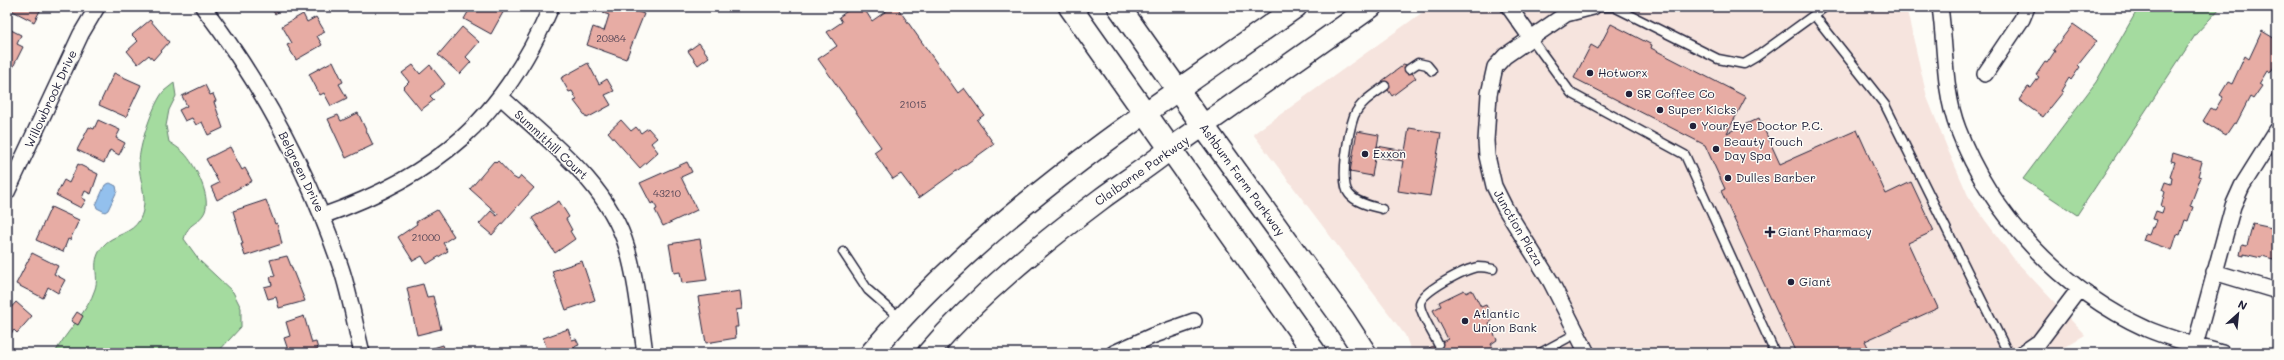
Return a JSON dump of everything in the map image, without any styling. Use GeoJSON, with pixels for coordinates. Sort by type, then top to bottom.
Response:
{"type":"FeatureCollection","features":[{"type":"Feature","properties":{"kind":"main road"},"geometry":{"type":"LineString","coordinates":[[1070,7],[1315,353]]}},
{"type":"Feature","properties":{"kind":"main road","name":"Ashburn Farm Parkway"},"geometry":{"type":"LineString","coordinates":[[1119,7],[1343,319],[1365,353]]}},
{"type":"Feature","properties":{"kind":"main road"},"geometry":{"type":"LineString","coordinates":[[871,353],[901,319],[952,267],[1018,209],[1146,113],[1296,7]]}},
{"type":"Feature","properties":{"kind":"main road","name":"Claiborne Parkway"},"geometry":{"type":"LineString","coordinates":[[928,353],[971,309],[1018,266],[1102,198],[1150,166],[1170,149],[1204,127],[1371,7]]}},
{"type":"Feature","properties":{"kind":"street","name":"Willowbrook Drive"},"geometry":{"type":"LineString","coordinates":[[7,192],[81,34],[97,7]]}},
{"type":"Feature","properties":{"kind":"street","name":"Belgreen Drive"},"geometry":{"type":"LineString","coordinates":[[203,7],[247,71],[276,120],[322,216],[342,270],[362,353]]}},
{"type":"Feature","properties":{"kind":"street"},"geometry":{"type":"LineString","coordinates":[[322,216],[361,203],[411,177],[457,142],[500,97],[538,37],[551,7]]}},
{"type":"Feature","properties":{"kind":"street"},"geometry":{"type":"LineString","coordinates":[[1509,7],[1531,38]]}},
{"type":"Feature","properties":{"kind":"street","name":"Junction Plaza"},"geometry":{"type":"LineString","coordinates":[[1587,353],[1550,282],[1505,208],[1494,186],[1487,156],[1486,141],[1489,94],[1495,67],[1506,56],[1566,14],[1579,9],[1593,7]]}},
{"type":"Feature","properties":{"kind":"street"},"geometry":{"type":"LineString","coordinates":[[1940,7],[1945,76],[1958,128],[1976,169],[2013,224],[2056,269],[2079,289],[2126,319],[2194,349],[2222,353]]}},
{"type":"Feature","properties":{"kind":"street"},"geometry":{"type":"LineString","coordinates":[[1985,74],[2022,19],[2027,7]]}},
{"type":"Feature","properties":{"kind":"street","name":"Summithill Court"},"geometry":{"type":"LineString","coordinates":[[500,97],[575,165],[594,186],[610,209],[627,247],[634,275],[645,353]]}},
{"type":"Feature","properties":{"kind":"street"},"geometry":{"type":"LineString","coordinates":[[2194,349],[2233,206],[2242,186],[2277,130]]}},
{"type":"Feature","properties":{"kind":"street"},"geometry":{"type":"LineString","coordinates":[[2214,272],[2277,291]]}},
{"type":"Feature","properties":{"kind":"street"},"geometry":{"type":"LineString","coordinates":[[2023,353],[2039,342],[2079,289]]}},
{"type":"Feature","properties":{"kind":"street"},"geometry":{"type":"LineString","coordinates":[[1114,353],[1152,336],[1194,321]]}},
{"type":"Feature","properties":{"kind":"lane"},"geometry":{"type":"LineString","coordinates":[[1593,7],[1614,7],[1718,59],[1744,64],[1825,7]]}},
{"type":"Feature","properties":{"kind":"lane"},"geometry":{"type":"LineString","coordinates":[[1814,15],[1885,105],[2008,353]]}},
{"type":"Feature","properties":{"kind":"lane"},"geometry":{"type":"LineString","coordinates":[[1531,38],[1571,93],[1685,155],[1775,353]]}},
{"type":"Feature","properties":{"kind":"lane"},"geometry":{"type":"LineString","coordinates":[[1409,69],[1418,63],[1427,65],[1432,71]]}},
{"type":"Feature","properties":{"kind":"lane"},"geometry":{"type":"LineString","coordinates":[[1382,209],[1361,202],[1349,194],[1344,182],[1343,168],[1354,115],[1364,102],[1385,86]]}},
{"type":"Feature","properties":{"kind":"lane"},"geometry":{"type":"LineString","coordinates":[[843,252],[868,290],[901,319]]}},
{"type":"Feature","properties":{"kind":"lane"},"geometry":{"type":"LineString","coordinates":[[1438,344],[1420,306],[1420,299],[1426,292],[1466,271],[1478,267],[1494,269]]}},
{"type":"Feature","properties":{"kind":"lane"},"geometry":{"type":"LineString","coordinates":[[1540,353],[1577,333]]}},
{"type":"Feature","properties":{"kind":"shaded area"},"geometry":{"type":"Polygon","coordinates":[[[1430,7],[1906,7],[1927,97],[1970,200],[2014,259],[2085,335],[2054,353],[1412,353],[1405,335],[1253,134],[1430,7]]]}},
{"type":"Feature","properties":{"kind":"green space"},"geometry":{"type":"Polygon","coordinates":[[[2139,7],[2221,7],[2196,34],[2077,215],[2023,179],[2096,82],[2139,7]]]}},
{"type":"Feature","properties":{"kind":"green space"},"geometry":{"type":"Polygon","coordinates":[[[174,83],[176,96],[169,110],[166,126],[169,142],[184,153],[193,165],[202,183],[206,201],[206,209],[203,215],[190,227],[184,239],[200,261],[233,292],[241,308],[241,327],[217,353],[55,353],[92,297],[96,284],[96,262],[100,251],[104,245],[112,239],[133,228],[140,219],[144,205],[139,165],[141,148],[155,105],[164,91],[174,83]]]}},
{"type":"Feature","properties":{"kind":"water"},"geometry":{"type":"Polygon","coordinates":[[[110,183],[116,186],[117,191],[108,210],[105,212],[97,208],[96,205],[105,185],[110,183]]]}},
{"type":"Feature","properties":{"kind":"building"},"geometry":{"type":"Polygon","coordinates":[[[10,7],[42,7],[34,22],[9,9],[10,7]]]}},
{"type":"Feature","properties":{"kind":"building"},"geometry":{"type":"Polygon","coordinates":[[[270,7],[285,7],[275,14],[270,7]]]}},
{"type":"Feature","properties":{"kind":"building"},"geometry":{"type":"Polygon","coordinates":[[[471,7],[506,7],[491,34],[464,19],[471,7]]]}},
{"type":"Feature","properties":{"kind":"building"},"geometry":{"type":"Polygon","coordinates":[[[605,7],[625,7],[644,14],[626,59],[587,45],[593,27],[604,31],[609,15],[603,13],[605,7]]]}},
{"type":"Feature","properties":{"kind":"building"},"geometry":{"type":"Polygon","coordinates":[[[853,7],[863,7],[872,21],[892,7],[897,7],[958,93],[964,88],[984,115],[977,120],[994,144],[919,198],[901,174],[893,179],[874,152],[881,147],[818,59],[837,46],[827,32],[842,22],[839,17],[853,7]]]}},
{"type":"Feature","properties":{"kind":"building"},"geometry":{"type":"Polygon","coordinates":[[[303,14],[307,22],[316,17],[325,32],[317,36],[322,45],[296,60],[287,45],[292,43],[282,26],[303,14]]]}},
{"type":"Feature","properties":{"kind":"building"},"geometry":{"type":"Polygon","coordinates":[[[150,20],[169,42],[153,60],[149,55],[138,64],[127,51],[138,41],[132,35],[150,20]]]}},
{"type":"Feature","properties":{"kind":"building"},"geometry":{"type":"Polygon","coordinates":[[[1611,24],[1652,45],[1651,48],[1746,97],[1727,133],[1759,118],[1780,164],[1857,130],[1886,194],[1911,182],[1934,231],[1908,243],[1938,308],[1865,341],[1871,353],[1796,353],[1721,191],[1725,189],[1705,145],[1574,78],[1591,45],[1598,49],[1611,24]]]}},
{"type":"Feature","properties":{"kind":"building"},"geometry":{"type":"Polygon","coordinates":[[[2073,24],[2097,41],[2078,65],[2080,67],[2071,80],[2069,78],[2061,91],[2063,92],[2043,117],[2019,100],[2028,87],[2031,88],[2039,77],[2036,75],[2045,62],[2047,63],[2055,51],[2053,50],[2073,24]]]}},
{"type":"Feature","properties":{"kind":"building"},"geometry":{"type":"Polygon","coordinates":[[[462,27],[479,42],[466,57],[471,62],[460,74],[438,55],[462,27]]]}},
{"type":"Feature","properties":{"kind":"building"},"geometry":{"type":"Polygon","coordinates":[[[7,28],[21,35],[17,44],[23,47],[12,69],[7,66],[7,28]]]}},
{"type":"Feature","properties":{"kind":"building"},"geometry":{"type":"Polygon","coordinates":[[[2262,31],[2277,40],[2277,62],[2270,73],[2267,71],[2259,84],[2262,86],[2253,99],[2250,97],[2236,124],[2234,123],[2226,135],[2203,121],[2211,108],[2215,110],[2223,97],[2220,95],[2228,82],[2232,84],[2245,56],[2249,59],[2262,31]]]}},
{"type":"Feature","properties":{"kind":"building"},"geometry":{"type":"Polygon","coordinates":[[[699,43],[709,57],[698,65],[688,51],[699,43]]]}},
{"type":"Feature","properties":{"kind":"building"},"geometry":{"type":"Polygon","coordinates":[[[333,61],[343,82],[339,84],[347,98],[331,106],[324,93],[320,95],[309,74],[333,61]]]}},
{"type":"Feature","properties":{"kind":"building"},"geometry":{"type":"Polygon","coordinates":[[[588,63],[599,84],[607,79],[614,91],[605,95],[611,105],[587,118],[574,101],[577,100],[572,91],[569,92],[561,78],[588,63]]]}},
{"type":"Feature","properties":{"kind":"building"},"geometry":{"type":"Polygon","coordinates":[[[1405,64],[1416,78],[1392,96],[1382,81],[1405,64]]]}},
{"type":"Feature","properties":{"kind":"building"},"geometry":{"type":"Polygon","coordinates":[[[413,65],[420,74],[430,65],[445,84],[430,96],[434,100],[421,110],[403,88],[409,82],[402,73],[413,65]]]}},
{"type":"Feature","properties":{"kind":"building"},"geometry":{"type":"Polygon","coordinates":[[[114,73],[141,85],[126,117],[99,105],[114,73]]]}},
{"type":"Feature","properties":{"kind":"building"},"geometry":{"type":"Polygon","coordinates":[[[205,85],[210,95],[213,94],[216,101],[214,102],[223,128],[208,135],[202,122],[196,125],[192,118],[185,121],[179,110],[187,106],[182,96],[205,85]]]}},
{"type":"Feature","properties":{"kind":"building"},"geometry":{"type":"Polygon","coordinates":[[[358,113],[373,145],[346,158],[328,119],[338,115],[341,121],[358,113]]]}},
{"type":"Feature","properties":{"kind":"building"},"geometry":{"type":"Polygon","coordinates":[[[98,120],[120,130],[116,138],[125,143],[119,155],[110,150],[104,163],[77,150],[89,127],[94,129],[98,120]]]}},
{"type":"Feature","properties":{"kind":"building"},"geometry":{"type":"Polygon","coordinates":[[[621,120],[631,131],[636,127],[641,133],[648,128],[657,138],[651,143],[658,152],[640,168],[608,132],[621,120]]]}},
{"type":"Feature","properties":{"kind":"building"},"geometry":{"type":"Polygon","coordinates":[[[1409,128],[1441,133],[1430,196],[1398,191],[1403,161],[1375,157],[1377,146],[1405,151],[1409,128]]]}},
{"type":"Feature","properties":{"kind":"building","name":"Exxon"},"geometry":{"type":"Polygon","coordinates":[[[1357,131],[1379,135],[1372,176],[1350,172],[1357,131]]]}},
{"type":"Feature","properties":{"kind":"building"},"geometry":{"type":"Polygon","coordinates":[[[230,147],[242,170],[245,168],[252,181],[217,200],[211,187],[219,183],[206,159],[230,147]]]}},
{"type":"Feature","properties":{"kind":"building"},"geometry":{"type":"Polygon","coordinates":[[[2173,153],[2202,162],[2198,176],[2201,177],[2190,206],[2193,207],[2188,221],[2185,220],[2180,235],[2177,234],[2172,250],[2143,240],[2145,234],[2149,235],[2152,227],[2154,228],[2157,220],[2153,219],[2156,211],[2162,213],[2164,207],[2161,206],[2165,192],[2162,190],[2165,182],[2171,184],[2172,178],[2170,177],[2175,162],[2171,161],[2173,153]]]}},
{"type":"Feature","properties":{"kind":"building"},"geometry":{"type":"Polygon","coordinates":[[[494,161],[496,163],[498,161],[513,177],[518,180],[521,176],[534,188],[492,235],[479,224],[491,211],[497,216],[498,214],[470,189],[494,161]]]}},
{"type":"Feature","properties":{"kind":"building"},"geometry":{"type":"Polygon","coordinates":[[[687,162],[692,172],[681,177],[697,210],[663,226],[655,210],[657,209],[654,202],[651,204],[640,183],[687,162]]]}},
{"type":"Feature","properties":{"kind":"building"},"geometry":{"type":"Polygon","coordinates":[[[78,164],[98,174],[91,194],[85,191],[82,198],[86,200],[81,208],[56,195],[64,180],[69,183],[78,164]]]}},
{"type":"Feature","properties":{"kind":"building"},"geometry":{"type":"Polygon","coordinates":[[[266,200],[275,224],[277,223],[282,244],[245,256],[233,211],[266,200]]]}},
{"type":"Feature","properties":{"kind":"building"},"geometry":{"type":"Polygon","coordinates":[[[559,201],[569,217],[566,219],[572,230],[570,231],[575,239],[555,253],[532,218],[559,201]]]}},
{"type":"Feature","properties":{"kind":"building"},"geometry":{"type":"Polygon","coordinates":[[[51,207],[79,220],[70,240],[68,239],[63,252],[36,240],[51,207]]]}},
{"type":"Feature","properties":{"kind":"building"},"geometry":{"type":"Polygon","coordinates":[[[437,210],[454,236],[443,243],[448,251],[427,264],[422,256],[413,261],[398,237],[417,224],[416,222],[437,210]]]}},
{"type":"Feature","properties":{"kind":"building"},"geometry":{"type":"Polygon","coordinates":[[[2253,224],[2277,229],[2277,260],[2262,256],[2261,258],[2244,254],[2244,256],[2240,255],[2242,245],[2247,246],[2253,224]]]}},
{"type":"Feature","properties":{"kind":"building"},"geometry":{"type":"Polygon","coordinates":[[[700,239],[707,280],[682,283],[680,272],[674,273],[669,244],[700,239]]]}},
{"type":"Feature","properties":{"kind":"building"},"geometry":{"type":"Polygon","coordinates":[[[32,253],[58,266],[54,274],[65,280],[58,293],[48,287],[43,298],[16,284],[32,253]]]}},
{"type":"Feature","properties":{"kind":"building"},"geometry":{"type":"Polygon","coordinates":[[[287,256],[305,301],[279,308],[276,297],[268,299],[264,287],[272,285],[270,277],[275,276],[270,260],[287,256]]]}},
{"type":"Feature","properties":{"kind":"building"},"geometry":{"type":"Polygon","coordinates":[[[582,261],[595,300],[566,310],[552,271],[582,261]]]}},
{"type":"Feature","properties":{"kind":"building"},"geometry":{"type":"Polygon","coordinates":[[[423,284],[427,297],[433,296],[441,329],[417,335],[407,288],[423,284]]]}},
{"type":"Feature","properties":{"kind":"building","name":"Atlantic Union Bank"},"geometry":{"type":"Polygon","coordinates":[[[1464,290],[1466,293],[1472,290],[1481,307],[1486,305],[1493,320],[1489,323],[1497,340],[1491,344],[1493,348],[1482,353],[1432,353],[1429,348],[1448,339],[1433,310],[1441,306],[1439,302],[1464,290]]]}},
{"type":"Feature","properties":{"kind":"building"},"geometry":{"type":"Polygon","coordinates":[[[740,291],[742,309],[736,310],[738,327],[735,327],[736,338],[706,343],[698,297],[740,291]]]}},
{"type":"Feature","properties":{"kind":"building"},"geometry":{"type":"Polygon","coordinates":[[[16,302],[32,316],[17,333],[14,330],[7,338],[7,312],[16,302]]]}},
{"type":"Feature","properties":{"kind":"building"},"geometry":{"type":"Polygon","coordinates":[[[77,312],[83,316],[78,325],[71,321],[77,312]]]}},
{"type":"Feature","properties":{"kind":"building"},"geometry":{"type":"Polygon","coordinates":[[[304,316],[312,343],[316,342],[318,349],[314,351],[315,353],[289,353],[284,338],[290,336],[286,322],[304,316]]]}},
{"type":"Feature","properties":{"kind":"building"},"geometry":{"type":"Polygon","coordinates":[[[568,329],[572,340],[576,339],[579,345],[574,347],[577,353],[543,353],[542,350],[547,349],[543,338],[568,329]]]}},
{"type":"Feature","properties":{"kind":"building"},"geometry":{"type":"Polygon","coordinates":[[[443,345],[445,351],[454,348],[455,353],[417,353],[443,345]]]}},
{"type":"Feature","properties":{"kind":"place","name":"Hotworx"},"geometry":{"type":"Point","coordinates":[1590,73]}},
{"type":"Feature","properties":{"kind":"place","name":"SR Coffee Co"},"geometry":{"type":"Point","coordinates":[1629,94]}},
{"type":"Feature","properties":{"kind":"place","name":"Super Kicks"},"geometry":{"type":"Point","coordinates":[1660,110]}},
{"type":"Feature","properties":{"kind":"place","name":"Your Eye Doctor P.C."},"geometry":{"type":"Point","coordinates":[1693,126]}},
{"type":"Feature","properties":{"kind":"place","name":"Beauty Touch Day Spa"},"geometry":{"type":"Point","coordinates":[1716,149]}},
{"type":"Feature","properties":{"kind":"place","name":"Exxon"},"geometry":{"type":"Point","coordinates":[1365,154]}},
{"type":"Feature","properties":{"kind":"place","name":"Dulles Barber"},"geometry":{"type":"Point","coordinates":[1728,178]}},
{"type":"Feature","properties":{"kind":"place","name":"Giant Pharmacy"},"geometry":{"type":"Point","coordinates":[1770,232]}},
{"type":"Feature","properties":{"kind":"place","name":"Giant"},"geometry":{"type":"Point","coordinates":[1791,282]}},
{"type":"Feature","properties":{"kind":"place","name":"Atlantic Union Bank"},"geometry":{"type":"Point","coordinates":[1465,321]}}]}
